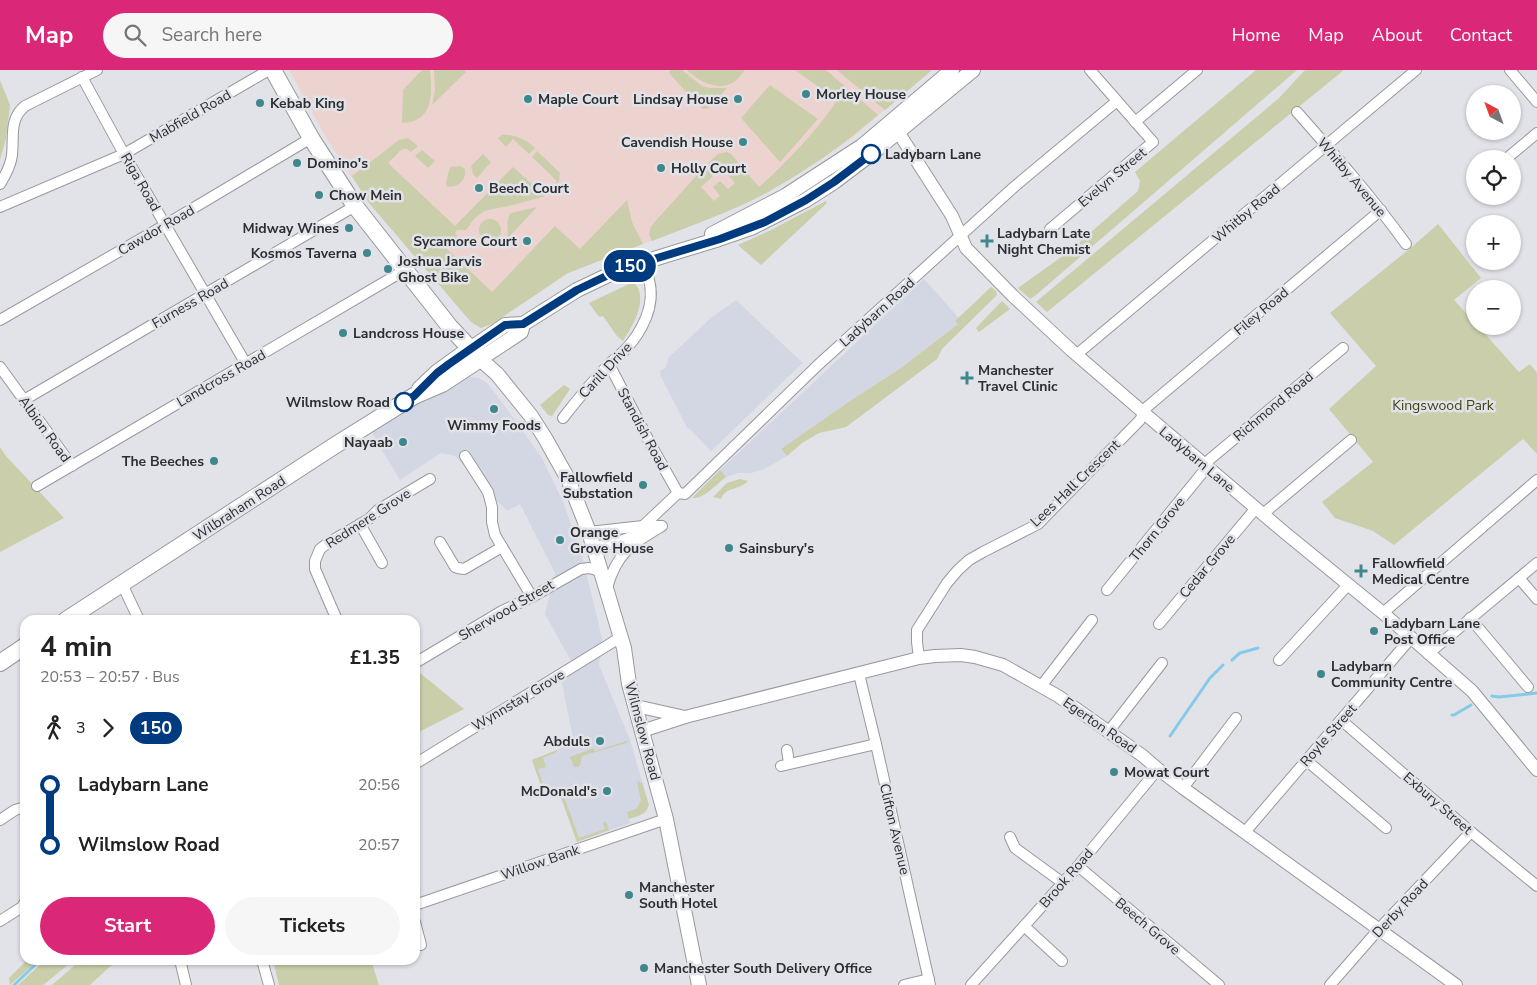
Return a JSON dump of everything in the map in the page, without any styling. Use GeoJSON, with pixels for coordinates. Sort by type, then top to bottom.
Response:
{"type":"FeatureCollection","features":[{"type":"Feature","properties":{"kind":"highway","name":"Wilmslow Road"},"geometry":{"type":"LineString","coordinates":[[273,70],[311,138],[356,206],[450,327],[475,354]]}},
{"type":"Feature","properties":{"kind":"highway","name":"Wilbraham Road"},"geometry":{"type":"LineString","coordinates":[[74,615],[414,396],[437,373],[475,354]]}},
{"type":"Feature","properties":{"kind":"highway"},"geometry":{"type":"LineString","coordinates":[[0,663],[20,649]]}},
{"type":"Feature","properties":{"kind":"main road"},"geometry":{"type":"LineString","coordinates":[[895,126],[952,70]]}},
{"type":"Feature","properties":{"kind":"main road"},"geometry":{"type":"LineString","coordinates":[[475,354],[521,332],[523,324],[585,286],[621,269],[685,249],[785,196],[895,126],[973,70]]}},
{"type":"Feature","properties":{"kind":"main road","name":"Wilmslow Road"},"geometry":{"type":"LineString","coordinates":[[475,354],[497,374],[545,438],[568,478],[589,532],[624,648],[629,684],[666,818],[699,985]]}},
{"type":"Feature","properties":{"kind":"street"},"geometry":{"type":"LineString","coordinates":[[0,184],[12,156],[14,122],[17,112],[25,106],[97,70]]}},
{"type":"Feature","properties":{"kind":"street","name":"Mabfield Road"},"geometry":{"type":"LineString","coordinates":[[0,207],[124,154],[269,70]]}},
{"type":"Feature","properties":{"kind":"street"},"geometry":{"type":"LineString","coordinates":[[1090,70],[1135,122],[1197,70]]}},
{"type":"Feature","properties":{"kind":"street","name":"Whitby Road"},"geometry":{"type":"LineString","coordinates":[[1076,355],[1416,70]]}},
{"type":"Feature","properties":{"kind":"street"},"geometry":{"type":"LineString","coordinates":[[1510,70],[1537,102]]}},
{"type":"Feature","properties":{"kind":"street","name":"Riga Road"},"geometry":{"type":"LineString","coordinates":[[82,77],[124,154],[246,364]]}},
{"type":"Feature","properties":{"kind":"street","name":"Ladybarn Road"},"geometry":{"type":"LineString","coordinates":[[643,526],[678,493],[685,494],[818,365],[1014,187],[1117,101]]}},
{"type":"Feature","properties":{"kind":"street","name":"Whitby Avenue"},"geometry":{"type":"LineString","coordinates":[[1297,112],[1381,210],[1406,244]]}},
{"type":"Feature","properties":{"kind":"street","name":"Evelyn Street"},"geometry":{"type":"LineString","coordinates":[[1050,229],[1153,142],[1135,122]]}},
{"type":"Feature","properties":{"kind":"street","name":"Ladybarn Lane"},"geometry":{"type":"LineString","coordinates":[[895,126],[952,216],[966,248],[1013,296],[1076,355],[1472,691],[1537,770]]}},
{"type":"Feature","properties":{"kind":"street"},"geometry":{"type":"LineString","coordinates":[[1517,150],[1537,133]]}},
{"type":"Feature","properties":{"kind":"street","name":"Cawdor Road"},"geometry":{"type":"LineString","coordinates":[[0,320],[311,138]]}},
{"type":"Feature","properties":{"kind":"street","name":"Furness Road"},"geometry":{"type":"LineString","coordinates":[[24,400],[356,206]]}},
{"type":"Feature","properties":{"kind":"street","name":"Filey Road"},"geometry":{"type":"LineString","coordinates":[[1144,413],[1147,407],[1182,377],[1381,210]]}},
{"type":"Feature","properties":{"kind":"street","name":"Carill Drive"},"geometry":{"type":"LineString","coordinates":[[563,418],[585,390],[624,351],[644,323],[650,301],[650,281],[643,261]]}},
{"type":"Feature","properties":{"kind":"street","name":"Landcross Road"},"geometry":{"type":"LineString","coordinates":[[37,486],[405,270]]}},
{"type":"Feature","properties":{"kind":"street","name":"Richmond Road"},"geometry":{"type":"LineString","coordinates":[[1207,467],[1209,460],[1344,348]]}},
{"type":"Feature","properties":{"kind":"street","name":"Standish Road"},"geometry":{"type":"LineString","coordinates":[[609,364],[651,446],[678,493]]}},
{"type":"Feature","properties":{"kind":"street","name":"Albion Road"},"geometry":{"type":"LineString","coordinates":[[0,367],[72,466]]}},
{"type":"Feature","properties":{"kind":"street","name":"Lees Hall Crescent"},"geometry":{"type":"LineString","coordinates":[[919,658],[917,630],[947,583],[958,570],[982,552],[1038,524],[1140,420],[1144,413]]}},
{"type":"Feature","properties":{"kind":"street","name":"Cedar Grove"},"geometry":{"type":"LineString","coordinates":[[1159,624],[1259,511],[1351,440]]}},
{"type":"Feature","properties":{"kind":"street"},"geometry":{"type":"LineString","coordinates":[[465,456],[488,492],[495,534],[532,597]]}},
{"type":"Feature","properties":{"kind":"street","name":"Thorn Grove"},"geometry":{"type":"LineString","coordinates":[[1107,590],[1207,467]]}},
{"type":"Feature","properties":{"kind":"street","name":"Redmere Grove"},"geometry":{"type":"LineString","coordinates":[[335,615],[315,569],[315,561],[320,549],[328,542],[369,519],[378,510],[430,479]]}},
{"type":"Feature","properties":{"kind":"street"},"geometry":{"type":"LineString","coordinates":[[1382,613],[1537,480]]}},
{"type":"Feature","properties":{"kind":"street"},"geometry":{"type":"LineString","coordinates":[[360,524],[382,563]]}},
{"type":"Feature","properties":{"kind":"street"},"geometry":{"type":"LineString","coordinates":[[589,532],[643,526],[662,526]]}},
{"type":"Feature","properties":{"kind":"street"},"geometry":{"type":"LineString","coordinates":[[593,547],[615,543],[662,526]]}},
{"type":"Feature","properties":{"kind":"street"},"geometry":{"type":"LineString","coordinates":[[607,588],[612,570],[621,555],[662,526]]}},
{"type":"Feature","properties":{"kind":"street"},"geometry":{"type":"LineString","coordinates":[[440,542],[455,567],[464,569],[502,547]]}},
{"type":"Feature","properties":{"kind":"street"},"geometry":{"type":"LineString","coordinates":[[1428,654],[1537,563]]}},
{"type":"Feature","properties":{"kind":"street","name":"Sherwood Street"},"geometry":{"type":"LineString","coordinates":[[420,660],[502,611],[532,597],[581,569],[589,568],[600,571]]}},
{"type":"Feature","properties":{"kind":"street"},"geometry":{"type":"LineString","coordinates":[[1519,578],[1537,599]]}},
{"type":"Feature","properties":{"kind":"street"},"geometry":{"type":"LineString","coordinates":[[122,584],[137,615]]}},
{"type":"Feature","properties":{"kind":"street"},"geometry":{"type":"LineString","coordinates":[[1279,660],[1348,585]]}},
{"type":"Feature","properties":{"kind":"street"},"geometry":{"type":"LineString","coordinates":[[1470,618],[1528,687]]}},
{"type":"Feature","properties":{"kind":"street"},"geometry":{"type":"LineString","coordinates":[[1042,686],[1092,620]]}},
{"type":"Feature","properties":{"kind":"street","name":"Wynnstay Grove"},"geometry":{"type":"LineString","coordinates":[[420,761],[621,637]]}},
{"type":"Feature","properties":{"kind":"street","name":"Royle Street"},"geometry":{"type":"LineString","coordinates":[[1245,832],[1411,638]]}},
{"type":"Feature","properties":{"kind":"street","name":"Egerton Road"},"geometry":{"type":"LineString","coordinates":[[642,731],[685,717],[919,658],[949,655],[975,657],[1003,665],[1042,686],[1109,731],[1183,788],[1456,985]]}},
{"type":"Feature","properties":{"kind":"street"},"geometry":{"type":"LineString","coordinates":[[1109,731],[1162,662]]}},
{"type":"Feature","properties":{"kind":"street","name":"Clifton Avenue"},"geometry":{"type":"LineString","coordinates":[[858,674],[876,744],[929,982]]}},
{"type":"Feature","properties":{"kind":"street","name":"Egerton Road"},"geometry":{"type":"LineString","coordinates":[[636,706],[685,717]]}},
{"type":"Feature","properties":{"kind":"street"},"geometry":{"type":"LineString","coordinates":[[1183,788],[1236,718]]}},
{"type":"Feature","properties":{"kind":"street","name":"Exbury Street"},"geometry":{"type":"LineString","coordinates":[[1341,720],[1537,886]]}},
{"type":"Feature","properties":{"kind":"street"},"geometry":{"type":"LineString","coordinates":[[787,750],[785,764],[876,744]]}},
{"type":"Feature","properties":{"kind":"street"},"geometry":{"type":"LineString","coordinates":[[1306,760],[1386,828]]}},
{"type":"Feature","properties":{"kind":"street","name":"Brook Road"},"geometry":{"type":"LineString","coordinates":[[971,985],[1078,866],[1158,769]]}},
{"type":"Feature","properties":{"kind":"street"},"geometry":{"type":"LineString","coordinates":[[0,820],[20,808]]}},
{"type":"Feature","properties":{"kind":"street","name":"Willow Bank"},"geometry":{"type":"LineString","coordinates":[[420,904],[666,818]]}},
{"type":"Feature","properties":{"kind":"street","name":"Derby Road"},"geometry":{"type":"LineString","coordinates":[[1330,985],[1379,929],[1471,832]]}},
{"type":"Feature","properties":{"kind":"street"},"geometry":{"type":"LineString","coordinates":[[1010,837],[1015,848],[1063,883]]}},
{"type":"Feature","properties":{"kind":"street","name":"Beech Grove"},"geometry":{"type":"LineString","coordinates":[[1078,866],[1219,985]]}},
{"type":"Feature","properties":{"kind":"street"},"geometry":{"type":"LineString","coordinates":[[0,921],[20,908]]}},
{"type":"Feature","properties":{"kind":"street"},"geometry":{"type":"LineString","coordinates":[[1024,926],[1062,961]]}},
{"type":"Feature","properties":{"kind":"street"},"geometry":{"type":"LineString","coordinates":[[420,942],[421,946]]}},
{"type":"Feature","properties":{"kind":"street"},"geometry":{"type":"LineString","coordinates":[[181,965],[186,985]]}},
{"type":"Feature","properties":{"kind":"street"},"geometry":{"type":"LineString","coordinates":[[263,965],[269,985]]}},
{"type":"Feature","properties":{"kind":"street"},"geometry":{"type":"LineString","coordinates":[[904,985],[929,982]]}},
{"type":"Feature","properties":{"kind":"shaded area"},"geometry":{"type":"Polygon","coordinates":[[[289,70],[932,70],[848,141],[768,192],[740,206],[568,273],[492,324],[481,328],[471,322],[369,203],[326,138],[289,70]]]}},
{"type":"Feature","properties":{"kind":"shaded area"},"geometry":{"type":"Polygon","coordinates":[[[924,279],[959,318],[958,324],[901,368],[781,449],[787,456],[762,470],[751,473],[738,473],[726,477],[720,470],[924,279]]]}},
{"type":"Feature","properties":{"kind":"shaded area"},"geometry":{"type":"Polygon","coordinates":[[[736,300],[803,363],[711,451],[688,429],[661,377],[660,371],[666,367],[668,358],[712,317],[736,300]]]}},
{"type":"Feature","properties":{"kind":"shaded area"},"geometry":{"type":"Polygon","coordinates":[[[468,377],[479,378],[487,383],[498,397],[542,458],[564,504],[582,556],[602,638],[599,665],[630,740],[649,805],[645,813],[629,819],[630,823],[577,842],[559,792],[545,797],[532,760],[574,743],[561,679],[571,661],[545,614],[555,573],[520,504],[507,511],[455,456],[441,453],[400,480],[372,433],[438,390],[468,377]]]}},
{"type":"Feature","properties":{"kind":"green space"},"geometry":{"type":"Polygon","coordinates":[[[422,70],[430,70],[431,88],[429,105],[420,118],[402,123],[403,90],[422,70]]]}},
{"type":"Feature","properties":{"kind":"green space"},"geometry":{"type":"Polygon","coordinates":[[[434,70],[464,70],[466,72],[432,105],[435,91],[434,70]]]}},
{"type":"Feature","properties":{"kind":"green space"},"geometry":{"type":"Polygon","coordinates":[[[670,70],[682,70],[702,86],[727,88],[709,108],[703,109],[669,73],[670,70]]]}},
{"type":"Feature","properties":{"kind":"green space"},"geometry":{"type":"Polygon","coordinates":[[[687,70],[745,70],[734,82],[721,86],[702,81],[687,70]]]}},
{"type":"Feature","properties":{"kind":"green space"},"geometry":{"type":"Polygon","coordinates":[[[795,70],[826,70],[878,115],[825,156],[768,192],[726,212],[652,241],[649,235],[651,226],[718,154],[727,152],[731,154],[759,187],[801,146],[837,100],[795,70]],[[714,163],[707,169],[713,176],[701,187],[714,201],[720,196],[713,187],[720,181],[728,189],[735,183],[722,168],[720,169],[714,163]]]}},
{"type":"Feature","properties":{"kind":"green space"},"geometry":{"type":"Polygon","coordinates":[[[837,70],[932,70],[885,110],[837,70]]]}},
{"type":"Feature","properties":{"kind":"green space"},"geometry":{"type":"Polygon","coordinates":[[[1256,70],[1297,70],[1036,295],[1030,299],[1018,288],[1067,253],[1138,191],[1140,181],[1135,172],[1256,70]]]}},
{"type":"Feature","properties":{"kind":"green space"},"geometry":{"type":"Polygon","coordinates":[[[1305,70],[1344,70],[1047,312],[1036,302],[1279,98],[1305,70]]]}},
{"type":"Feature","properties":{"kind":"green space"},"geometry":{"type":"Polygon","coordinates":[[[0,80],[10,105],[6,138],[0,160],[0,80]]]}},
{"type":"Feature","properties":{"kind":"green space"},"geometry":{"type":"Polygon","coordinates":[[[770,85],[818,119],[780,162],[741,118],[770,85]]]}},
{"type":"Feature","properties":{"kind":"green space"},"geometry":{"type":"Polygon","coordinates":[[[502,135],[520,138],[535,148],[529,154],[513,139],[506,147],[498,138],[502,135]]]}},
{"type":"Feature","properties":{"kind":"green space"},"geometry":{"type":"Polygon","coordinates":[[[408,138],[418,146],[411,152],[407,149],[402,149],[389,164],[455,226],[513,167],[544,195],[557,181],[532,157],[537,151],[560,173],[559,181],[545,196],[484,211],[474,219],[466,230],[457,230],[455,233],[457,236],[446,248],[492,292],[555,226],[580,249],[627,200],[632,222],[643,244],[568,273],[492,324],[481,328],[471,322],[369,203],[352,176],[399,140],[408,138]]]}},
{"type":"Feature","properties":{"kind":"green space"},"geometry":{"type":"Polygon","coordinates":[[[422,150],[435,161],[428,168],[415,156],[422,150]]]}},
{"type":"Feature","properties":{"kind":"green space"},"geometry":{"type":"Polygon","coordinates":[[[483,154],[491,162],[477,178],[473,174],[471,166],[483,154]]]}},
{"type":"Feature","properties":{"kind":"green space"},"geometry":{"type":"Polygon","coordinates":[[[461,166],[465,169],[463,180],[458,185],[447,186],[446,182],[450,167],[461,166]]]}},
{"type":"Feature","properties":{"kind":"green space"},"geometry":{"type":"Polygon","coordinates":[[[826,201],[827,203],[761,265],[738,245],[771,230],[826,201]]]}},
{"type":"Feature","properties":{"kind":"green space"},"geometry":{"type":"Polygon","coordinates":[[[537,207],[507,239],[508,218],[511,213],[537,207]]]}},
{"type":"Feature","properties":{"kind":"green space"},"geometry":{"type":"Polygon","coordinates":[[[490,219],[498,222],[501,230],[498,238],[490,241],[482,238],[479,230],[482,222],[490,219]]]}},
{"type":"Feature","properties":{"kind":"green space","name":"Kingswood Park"},"geometry":{"type":"Polygon","coordinates":[[[1438,224],[1466,259],[1466,270],[1475,270],[1481,278],[1479,280],[1466,280],[1466,290],[1454,300],[1466,313],[1466,335],[1486,335],[1519,372],[1530,364],[1537,373],[1537,454],[1523,439],[1394,545],[1373,531],[1335,518],[1322,502],[1373,462],[1329,409],[1376,366],[1330,313],[1438,224]]]}},
{"type":"Feature","properties":{"kind":"green space"},"geometry":{"type":"Polygon","coordinates":[[[633,283],[639,291],[640,306],[623,341],[617,336],[603,316],[599,317],[589,303],[633,283]]]}},
{"type":"Feature","properties":{"kind":"green space"},"geometry":{"type":"Polygon","coordinates":[[[991,287],[996,291],[997,295],[942,349],[937,359],[846,427],[819,433],[802,443],[787,456],[781,449],[901,368],[958,324],[955,321],[991,287]]]}},
{"type":"Feature","properties":{"kind":"green space"},"geometry":{"type":"Polygon","coordinates":[[[1002,301],[1010,309],[979,332],[976,328],[1002,301]]]}},
{"type":"Feature","properties":{"kind":"green space"},"geometry":{"type":"Polygon","coordinates":[[[564,385],[570,389],[552,416],[548,415],[540,405],[564,385]]]}},
{"type":"Feature","properties":{"kind":"green space"},"geometry":{"type":"Polygon","coordinates":[[[0,447],[6,456],[64,518],[0,552],[0,447]]]}},
{"type":"Feature","properties":{"kind":"green space"},"geometry":{"type":"Polygon","coordinates":[[[720,470],[726,477],[706,494],[692,498],[720,470]]]}},
{"type":"Feature","properties":{"kind":"green space"},"geometry":{"type":"Polygon","coordinates":[[[740,479],[748,481],[726,492],[721,499],[713,497],[727,483],[740,479]]]}},
{"type":"Feature","properties":{"kind":"green space"},"geometry":{"type":"Polygon","coordinates":[[[420,673],[464,709],[420,731],[420,673]]]}},
{"type":"Feature","properties":{"kind":"green space"},"geometry":{"type":"Polygon","coordinates":[[[630,740],[626,743],[582,756],[578,767],[574,767],[570,757],[594,748],[595,751],[630,740]]]}},
{"type":"Feature","properties":{"kind":"green space"},"geometry":{"type":"Polygon","coordinates":[[[557,750],[557,752],[543,758],[546,767],[538,769],[546,794],[562,791],[579,838],[605,829],[603,823],[605,822],[609,830],[577,842],[559,792],[545,797],[532,760],[557,750]]]}},
{"type":"Feature","properties":{"kind":"green space"},"geometry":{"type":"Polygon","coordinates":[[[637,781],[642,783],[649,805],[643,813],[629,819],[627,812],[636,809],[641,801],[637,781]]]}},
{"type":"Feature","properties":{"kind":"green space"},"geometry":{"type":"Polygon","coordinates":[[[22,965],[32,965],[10,985],[9,978],[22,965]]]}},
{"type":"Feature","properties":{"kind":"green space"},"geometry":{"type":"Polygon","coordinates":[[[40,965],[68,965],[43,985],[18,985],[40,965]]]}},
{"type":"Feature","properties":{"kind":"green space"},"geometry":{"type":"Polygon","coordinates":[[[75,965],[112,965],[90,985],[52,985],[75,965]]]}},
{"type":"Feature","properties":{"kind":"green space"},"geometry":{"type":"Polygon","coordinates":[[[274,965],[373,965],[379,985],[279,985],[274,965]]]}},
{"type":"Feature","properties":{"kind":"waterway"},"geometry":{"type":"LineString","coordinates":[[1232,660],[1240,653],[1258,648]]}},
{"type":"Feature","properties":{"kind":"waterway"},"geometry":{"type":"LineString","coordinates":[[1170,736],[1210,678],[1223,665]]}},
{"type":"Feature","properties":{"kind":"waterway"},"geometry":{"type":"LineString","coordinates":[[1492,696],[1537,693]]}},
{"type":"Feature","properties":{"kind":"waterway"},"geometry":{"type":"LineString","coordinates":[[1452,715],[1471,705]]}},
{"type":"Feature","properties":{"kind":"waterway"},"geometry":{"type":"LineString","coordinates":[[14,985],[35,965]]}},
{"type":"Feature","properties":{"kind":"bus line","name":"150"},"geometry":{"type":"LineString","coordinates":[[404,402],[414,396],[437,373],[505,325],[523,324],[577,290],[621,269],[720,239],[765,222],[806,200],[871,154]]}},
{"type":"Feature","properties":{"kind":"place","name":"Morley House"},"geometry":{"type":"Point","coordinates":[806,94]}},
{"type":"Feature","properties":{"kind":"place","name":"Maple Court"},"geometry":{"type":"Point","coordinates":[528,99]}},
{"type":"Feature","properties":{"kind":"place","name":"Lindsay House"},"geometry":{"type":"Point","coordinates":[738,99]}},
{"type":"Feature","properties":{"kind":"place","name":"Kebab King"},"geometry":{"type":"Point","coordinates":[260,103]}},
{"type":"Feature","properties":{"kind":"place","name":"Cavendish House"},"geometry":{"type":"Point","coordinates":[743,142]}},
{"type":"Feature","properties":{"kind":"place","name":"Ladybarn Lane"},"geometry":{"type":"Point","coordinates":[871,154]}},
{"type":"Feature","properties":{"kind":"place","name":"Domino's"},"geometry":{"type":"Point","coordinates":[297,163]}},
{"type":"Feature","properties":{"kind":"place","name":"Holly Court"},"geometry":{"type":"Point","coordinates":[661,168]}},
{"type":"Feature","properties":{"kind":"place","name":"Beech Court"},"geometry":{"type":"Point","coordinates":[479,188]}},
{"type":"Feature","properties":{"kind":"place","name":"Chow Mein"},"geometry":{"type":"Point","coordinates":[319,195]}},
{"type":"Feature","properties":{"kind":"place","name":"Midway Wines"},"geometry":{"type":"Point","coordinates":[349,228]}},
{"type":"Feature","properties":{"kind":"place","name":"Sycamore Court"},"geometry":{"type":"Point","coordinates":[527,241]}},
{"type":"Feature","properties":{"kind":"place","name":"Ladybarn Late Night Chemist"},"geometry":{"type":"Point","coordinates":[987,241]}},
{"type":"Feature","properties":{"kind":"place","name":"Kosmos Taverna"},"geometry":{"type":"Point","coordinates":[367,253]}},
{"type":"Feature","properties":{"kind":"place","name":"Joshua Jarvis Ghost Bike"},"geometry":{"type":"Point","coordinates":[388,269]}},
{"type":"Feature","properties":{"kind":"place","name":"Landcross House"},"geometry":{"type":"Point","coordinates":[343,333]}},
{"type":"Feature","properties":{"kind":"place","name":"Manchester Travel Clinic"},"geometry":{"type":"Point","coordinates":[967,378]}},
{"type":"Feature","properties":{"kind":"place","name":"Wilmslow Road"},"geometry":{"type":"Point","coordinates":[404,402]}},
{"type":"Feature","properties":{"kind":"place","name":"Wimmy Foods"},"geometry":{"type":"Point","coordinates":[494,409]}},
{"type":"Feature","properties":{"kind":"place","name":"Nayaab"},"geometry":{"type":"Point","coordinates":[403,442]}},
{"type":"Feature","properties":{"kind":"place","name":"The Beeches"},"geometry":{"type":"Point","coordinates":[214,461]}},
{"type":"Feature","properties":{"kind":"place","name":"Fallowfield Substation"},"geometry":{"type":"Point","coordinates":[643,485]}},
{"type":"Feature","properties":{"kind":"place","name":"Orange Grove House"},"geometry":{"type":"Point","coordinates":[560,540]}},
{"type":"Feature","properties":{"kind":"place","name":"Sainsbury's"},"geometry":{"type":"Point","coordinates":[729,548]}},
{"type":"Feature","properties":{"kind":"place","name":"Fallowfield Medical Centre"},"geometry":{"type":"Point","coordinates":[1361,571]}},
{"type":"Feature","properties":{"kind":"place","name":"Ladybarn Lane Post Office"},"geometry":{"type":"Point","coordinates":[1374,631]}},
{"type":"Feature","properties":{"kind":"place","name":"Ladybarn Community Centre"},"geometry":{"type":"Point","coordinates":[1321,674]}},
{"type":"Feature","properties":{"kind":"place","name":"Abduls"},"geometry":{"type":"Point","coordinates":[600,741]}},
{"type":"Feature","properties":{"kind":"place","name":"Mowat Court"},"geometry":{"type":"Point","coordinates":[1114,772]}},
{"type":"Feature","properties":{"kind":"place","name":"McDonald's"},"geometry":{"type":"Point","coordinates":[607,791]}},
{"type":"Feature","properties":{"kind":"place","name":"Manchester South Hotel"},"geometry":{"type":"Point","coordinates":[629,895]}},
{"type":"Feature","properties":{"kind":"place","name":"Manchester South Delivery Office"},"geometry":{"type":"Point","coordinates":[644,968]}}]}
